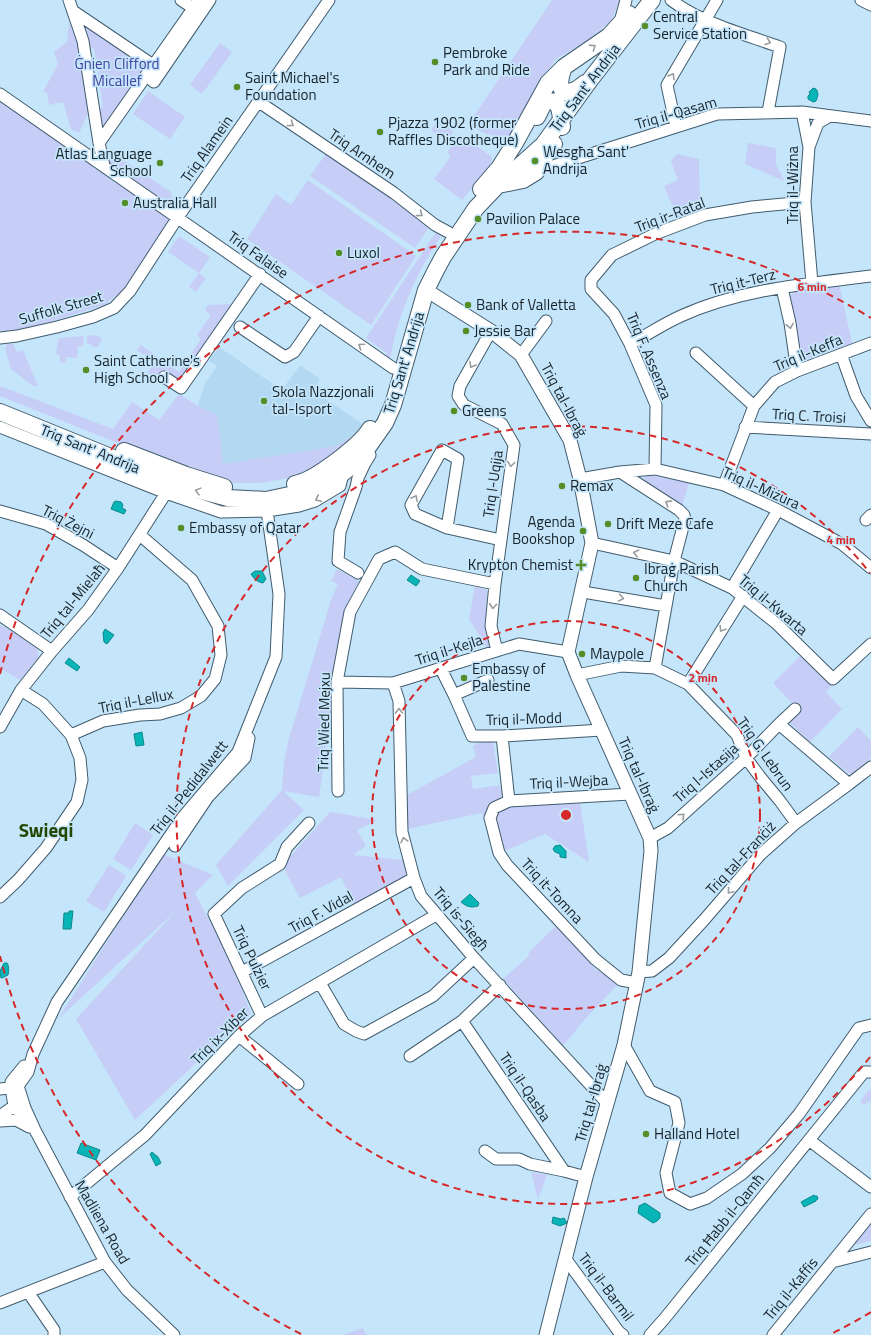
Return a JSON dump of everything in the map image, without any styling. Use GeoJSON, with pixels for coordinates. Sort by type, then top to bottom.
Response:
{"type":"FeatureCollection","features":[{"type":"Feature","properties":{"kind":"highway","name":"Triq Sant' Andrija"},"geometry":{"type":"LineString","coordinates":[[0,412],[182,486],[228,498],[266,500],[308,491],[341,480],[359,460],[385,423],[393,405],[426,290],[436,270],[493,182],[499,168],[515,143],[548,83],[564,67],[609,36],[640,0]]}},
{"type":"Feature","properties":{"kind":"highway","name":"Triq Sant' Andrija"},"geometry":{"type":"LineString","coordinates":[[593,76],[652,0]]}},
{"type":"Feature","properties":{"kind":"highway"},"geometry":{"type":"LineString","coordinates":[[564,67],[559,80],[562,90],[569,92],[576,91],[593,76]]}},
{"type":"Feature","properties":{"kind":"highway"},"geometry":{"type":"LineString","coordinates":[[493,182],[528,178],[536,172],[562,127],[589,93],[593,76]]}},
{"type":"Feature","properties":{"kind":"highway"},"geometry":{"type":"LineString","coordinates":[[493,182],[517,153],[544,103],[552,102],[557,104],[560,108],[562,127]]}},
{"type":"Feature","properties":{"kind":"highway","name":"Triq Sant' Andrija"},"geometry":{"type":"LineString","coordinates":[[0,401],[101,443],[186,475],[232,489],[267,489],[306,481],[354,448],[368,432],[382,406],[418,286],[448,232],[469,203],[493,182],[543,145],[562,127]]}},
{"type":"Feature","properties":{"kind":"main road","name":"Triq tal-Ibraġ"},"geometry":{"type":"LineString","coordinates":[[426,290],[491,331],[521,355],[570,440],[580,479],[592,543],[583,592],[568,652],[650,838],[651,851],[638,978],[624,1045],[586,1177],[576,1221],[565,1258],[561,1281],[546,1335]]}},
{"type":"Feature","properties":{"kind":"street"},"geometry":{"type":"LineString","coordinates":[[69,0],[83,41],[104,166]]}},
{"type":"Feature","properties":{"kind":"street"},"geometry":{"type":"LineString","coordinates":[[99,143],[196,4],[181,0]]}},
{"type":"Feature","properties":{"kind":"street"},"geometry":{"type":"LineString","coordinates":[[146,75],[154,82],[210,0]]}},
{"type":"Feature","properties":{"kind":"street","name":"Triq Alamein"},"geometry":{"type":"LineString","coordinates":[[178,217],[329,0]]}},
{"type":"Feature","properties":{"kind":"street"},"geometry":{"type":"LineString","coordinates":[[619,25],[626,0]]}},
{"type":"Feature","properties":{"kind":"street"},"geometry":{"type":"LineString","coordinates":[[671,0],[682,8],[705,20],[780,47],[768,112]]}},
{"type":"Feature","properties":{"kind":"street"},"geometry":{"type":"LineString","coordinates":[[676,127],[666,85],[717,0]]}},
{"type":"Feature","properties":{"kind":"street"},"geometry":{"type":"LineString","coordinates":[[861,0],[871,5]]}},
{"type":"Feature","properties":{"kind":"street"},"geometry":{"type":"LineString","coordinates":[[73,11],[153,65]]}},
{"type":"Feature","properties":{"kind":"street","name":"Triq Falaise"},"geometry":{"type":"LineString","coordinates":[[0,94],[393,368]]}},
{"type":"Feature","properties":{"kind":"street","name":"Triq Arnhem"},"geometry":{"type":"LineString","coordinates":[[259,102],[394,194],[435,225],[448,232]]}},
{"type":"Feature","properties":{"kind":"street","name":"Triq il-Qasam"},"geometry":{"type":"LineString","coordinates":[[540,166],[553,166],[717,114],[802,112],[871,121]]}},
{"type":"Feature","properties":{"kind":"street","name":"Triq il-Wiżna"},"geometry":{"type":"LineString","coordinates":[[802,112],[809,147],[805,202],[812,283]]}},
{"type":"Feature","properties":{"kind":"street"},"geometry":{"type":"LineString","coordinates":[[809,147],[818,123],[830,116]]}},
{"type":"Feature","properties":{"kind":"street","name":"Triq ir-Ratal"},"geometry":{"type":"LineString","coordinates":[[591,289],[591,280],[612,256],[655,234],[705,215],[752,207],[805,202]]}},
{"type":"Feature","properties":{"kind":"street","name":"Suffolk Street"},"geometry":{"type":"LineString","coordinates":[[0,338],[17,336],[57,327],[93,317],[114,308],[130,291],[178,217]]}},
{"type":"Feature","properties":{"kind":"street"},"geometry":{"type":"LineString","coordinates":[[164,377],[180,388],[260,274]]}},
{"type":"Feature","properties":{"kind":"street","name":"Triq it-Terz"},"geometry":{"type":"LineString","coordinates":[[630,344],[681,316],[713,304],[747,294],[812,283],[871,276]]}},
{"type":"Feature","properties":{"kind":"street"},"geometry":{"type":"LineString","coordinates":[[782,288],[790,323],[797,371]]}},
{"type":"Feature","properties":{"kind":"street","name":"Triq F. Assenza"},"geometry":{"type":"LineString","coordinates":[[591,289],[614,314],[630,344],[656,405],[655,468]]}},
{"type":"Feature","properties":{"kind":"street"},"geometry":{"type":"LineString","coordinates":[[240,326],[285,357],[294,352],[319,316]]}},
{"type":"Feature","properties":{"kind":"street"},"geometry":{"type":"LineString","coordinates":[[521,355],[546,321]]}},
{"type":"Feature","properties":{"kind":"street","name":"Triq l-Uqija"},"geometry":{"type":"LineString","coordinates":[[491,331],[460,386],[458,396],[464,405],[502,424],[514,445],[495,584],[491,626],[497,651]]}},
{"type":"Feature","properties":{"kind":"street","name":"Triq il-Keffa"},"geometry":{"type":"LineString","coordinates":[[724,485],[754,406],[775,382],[797,371],[871,343]]}},
{"type":"Feature","properties":{"kind":"street"},"geometry":{"type":"LineString","coordinates":[[696,353],[754,406]]}},
{"type":"Feature","properties":{"kind":"street"},"geometry":{"type":"LineString","coordinates":[[840,354],[856,396],[871,421]]}},
{"type":"Feature","properties":{"kind":"street"},"geometry":{"type":"LineString","coordinates":[[358,573],[338,561],[340,532],[358,478],[365,463],[379,443],[385,423]]}},
{"type":"Feature","properties":{"kind":"street"},"geometry":{"type":"LineString","coordinates":[[0,427],[166,493],[221,512],[267,511],[299,506],[315,501],[341,480],[356,487]]}},
{"type":"Feature","properties":{"kind":"street","name":"Triq C. Troisi"},"geometry":{"type":"LineString","coordinates":[[745,427],[871,434]]}},
{"type":"Feature","properties":{"kind":"street"},"geometry":{"type":"LineString","coordinates":[[447,528],[458,458],[442,450],[411,505],[415,514],[447,528],[501,540]]}},
{"type":"Feature","properties":{"kind":"street","name":"Triq il-Miżura"},"geometry":{"type":"LineString","coordinates":[[580,479],[655,468],[724,485],[778,510],[842,544],[871,568]]}},
{"type":"Feature","properties":{"kind":"street"},"geometry":{"type":"LineString","coordinates":[[620,472],[679,510],[685,519],[674,561],[655,668]]}},
{"type":"Feature","properties":{"kind":"street","name":"Triq tal-Mielaħ"},"geometry":{"type":"LineString","coordinates":[[0,727],[21,690],[52,651],[88,610],[140,535],[166,493]]}},
{"type":"Feature","properties":{"kind":"street","name":"Triq Żejni"},"geometry":{"type":"LineString","coordinates":[[0,509],[46,524],[83,545],[118,568]]}},
{"type":"Feature","properties":{"kind":"street"},"geometry":{"type":"LineString","coordinates":[[732,588],[778,510]]}},
{"type":"Feature","properties":{"kind":"street","name":"Triq il-Pedidalwett"},"geometry":{"type":"LineString","coordinates":[[10,1086],[28,1072],[33,1054],[57,1002],[182,818],[238,752],[276,657],[279,594],[267,511]]}},
{"type":"Feature","properties":{"kind":"street","name":"Triq il-Lellux"},"geometry":{"type":"LineString","coordinates":[[71,735],[103,721],[140,714],[160,714],[181,708],[201,696],[215,679],[221,655],[218,626],[192,580],[140,535]]}},
{"type":"Feature","properties":{"kind":"street","name":"Triq il-Kwarta"},"geometry":{"type":"LineString","coordinates":[[592,543],[674,561],[732,588],[777,624],[833,679],[871,644]]}},
{"type":"Feature","properties":{"kind":"street","name":"Triq Wied Mejxu"},"geometry":{"type":"LineString","coordinates":[[338,791],[337,682],[350,612],[379,559],[395,552],[422,569],[495,584]]}},
{"type":"Feature","properties":{"kind":"street"},"geometry":{"type":"LineString","coordinates":[[583,592],[666,606]]}},
{"type":"Feature","properties":{"kind":"street"},"geometry":{"type":"LineString","coordinates":[[688,684],[743,596]]}},
{"type":"Feature","properties":{"kind":"street"},"geometry":{"type":"LineString","coordinates":[[0,615],[52,651]]}},
{"type":"Feature","properties":{"kind":"street","name":"Triq il-Kejla"},"geometry":{"type":"LineString","coordinates":[[337,682],[393,683],[519,644],[568,652]]}},
{"type":"Feature","properties":{"kind":"street","name":"Triq G. Lebrun"},"geometry":{"type":"LineString","coordinates":[[577,675],[621,666],[655,668],[688,684],[737,735],[746,758],[796,823]]}},
{"type":"Feature","properties":{"kind":"street","name":"Triq il-Modd"},"geometry":{"type":"LineString","coordinates":[[441,669],[472,736],[502,736],[602,730]]}},
{"type":"Feature","properties":{"kind":"street"},"geometry":{"type":"LineString","coordinates":[[454,695],[488,680]]}},
{"type":"Feature","properties":{"kind":"street","name":"Triq is-Siegħ"},"geometry":{"type":"LineString","coordinates":[[393,683],[399,701],[402,832],[414,878],[421,896],[474,958],[607,1103]]}},
{"type":"Feature","properties":{"kind":"street"},"geometry":{"type":"LineString","coordinates":[[0,898],[46,848],[77,802],[82,780],[80,758],[71,735],[43,704],[21,690]]}},
{"type":"Feature","properties":{"kind":"street","name":"Triq l-Istasija"},"geometry":{"type":"LineString","coordinates":[[650,838],[668,828],[746,758],[795,709]]}},
{"type":"Feature","properties":{"kind":"street"},"geometry":{"type":"LineString","coordinates":[[176,846],[208,797],[245,758],[251,722]]}},
{"type":"Feature","properties":{"kind":"street"},"geometry":{"type":"LineString","coordinates":[[779,724],[849,784]]}},
{"type":"Feature","properties":{"kind":"street"},"geometry":{"type":"LineString","coordinates":[[502,736],[509,801]]}},
{"type":"Feature","properties":{"kind":"street","name":"Triq tal-Franċiż"},"geometry":{"type":"LineString","coordinates":[[638,978],[669,958],[760,855],[796,823],[871,767]]}},
{"type":"Feature","properties":{"kind":"street","name":"Triq il-Wejba"},"geometry":{"type":"LineString","coordinates":[[509,801],[630,794]]}},
{"type":"Feature","properties":{"kind":"street","name":"Triq it-Tomna"},"geometry":{"type":"LineString","coordinates":[[509,801],[494,808],[490,818],[499,853],[507,865],[595,959],[620,980],[638,978]]}},
{"type":"Feature","properties":{"kind":"street","name":"Triq Pulzier"},"geometry":{"type":"LineString","coordinates":[[262,1016],[214,914],[242,888],[280,864],[287,847],[309,822]]}},
{"type":"Feature","properties":{"kind":"street","name":"Triq F. Vidal"},"geometry":{"type":"LineString","coordinates":[[242,972],[414,878]]}},
{"type":"Feature","properties":{"kind":"street","name":"Triq ix-Xiber"},"geometry":{"type":"LineString","coordinates":[[70,1198],[145,1136],[239,1036],[262,1016],[436,914]]}},
{"type":"Feature","properties":{"kind":"street"},"geometry":{"type":"LineString","coordinates":[[320,983],[344,1024],[364,1034],[432,996],[474,958]]}},
{"type":"Feature","properties":{"kind":"street"},"geometry":{"type":"LineString","coordinates":[[410,1056],[462,1021],[500,985]]}},
{"type":"Feature","properties":{"kind":"street","name":"Triq il-Qasba"},"geometry":{"type":"LineString","coordinates":[[462,1021],[564,1171]]}},
{"type":"Feature","properties":{"kind":"street"},"geometry":{"type":"LineString","coordinates":[[624,1045],[650,1091],[675,1102],[679,1123],[666,1173],[670,1193],[690,1204],[707,1198],[742,1174],[770,1148],[799,1114],[859,1028],[871,1025]]}},
{"type":"Feature","properties":{"kind":"street"},"geometry":{"type":"LineString","coordinates":[[239,1036],[298,1084]]}},
{"type":"Feature","properties":{"kind":"street","name":"Triq Ħabb il-Qamħ"},"geometry":{"type":"LineString","coordinates":[[650,1335],[864,1072],[871,1072]]}},
{"type":"Feature","properties":{"kind":"street"},"geometry":{"type":"LineString","coordinates":[[0,1081],[10,1086]]}},
{"type":"Feature","properties":{"kind":"street","name":"Madliena Road"},"geometry":{"type":"LineString","coordinates":[[10,1086],[20,1107],[35,1130],[104,1262],[127,1290],[174,1335]]}},
{"type":"Feature","properties":{"kind":"street"},"geometry":{"type":"LineString","coordinates":[[3,1119],[20,1107]]}},
{"type":"Feature","properties":{"kind":"street"},"geometry":{"type":"LineString","coordinates":[[3,1119],[16,1120],[35,1130]]}},
{"type":"Feature","properties":{"kind":"street"},"geometry":{"type":"LineString","coordinates":[[809,1140],[871,1187]]}},
{"type":"Feature","properties":{"kind":"street"},"geometry":{"type":"LineString","coordinates":[[485,1151],[496,1159],[519,1159],[530,1164],[586,1177]]}},
{"type":"Feature","properties":{"kind":"street","name":"Triq il-Kaffis"},"geometry":{"type":"LineString","coordinates":[[772,1335],[871,1214]]}},
{"type":"Feature","properties":{"kind":"street","name":"Triq il-Kaffis"},"geometry":{"type":"LineString","coordinates":[[832,1262],[871,1252]]}},
{"type":"Feature","properties":{"kind":"street","name":"Triq il-Barmil"},"geometry":{"type":"LineString","coordinates":[[565,1258],[621,1334]]}},
{"type":"Feature","properties":{"kind":"street"},"geometry":{"type":"LineString","coordinates":[[1,1300],[28,1292],[104,1262]]}},
{"type":"Feature","properties":{"kind":"street"},"geometry":{"type":"LineString","coordinates":[[28,1292],[54,1330],[54,1335]]}},
{"type":"Feature","properties":{"kind":"street","name":"Triq Ħabb il-Qamħ"},"geometry":{"type":"LineString","coordinates":[[662,1335],[661,1332],[665,1318]]}},
{"type":"Feature","properties":{"kind":"shaded area"},"geometry":{"type":"Polygon","coordinates":[[[813,88],[816,89],[818,95],[816,101],[813,102],[808,99],[808,96],[810,94],[809,92],[813,88]]]}},
{"type":"Feature","properties":{"kind":"shaded area","name":"Skola Nazzjonali tal-Isport"},"geometry":{"type":"Polygon","coordinates":[[[219,347],[282,390],[300,365],[320,379],[315,388],[323,394],[323,397],[360,422],[364,428],[337,446],[313,452],[223,464],[217,416],[198,406],[205,383],[217,366],[209,361],[219,347]]]}},
{"type":"Feature","properties":{"kind":"shaded area"},"geometry":{"type":"Polygon","coordinates":[[[116,501],[121,502],[123,505],[122,508],[126,510],[124,514],[111,509],[116,501]]]}},
{"type":"Feature","properties":{"kind":"shaded area"},"geometry":{"type":"Polygon","coordinates":[[[255,571],[262,571],[266,579],[263,583],[257,581],[252,576],[251,574],[255,571]]]}},
{"type":"Feature","properties":{"kind":"shaded area"},"geometry":{"type":"Polygon","coordinates":[[[411,575],[420,581],[416,586],[407,580],[411,575]]]}},
{"type":"Feature","properties":{"kind":"shaded area"},"geometry":{"type":"Polygon","coordinates":[[[105,629],[114,635],[107,644],[104,642],[103,633],[105,629]]]}},
{"type":"Feature","properties":{"kind":"shaded area"},"geometry":{"type":"Polygon","coordinates":[[[69,658],[80,667],[77,671],[65,663],[69,658]]]}},
{"type":"Feature","properties":{"kind":"shaded area"},"geometry":{"type":"Polygon","coordinates":[[[142,732],[144,745],[136,746],[134,734],[142,732]]]}},
{"type":"Feature","properties":{"kind":"shaded area"},"geometry":{"type":"Polygon","coordinates":[[[560,845],[566,851],[566,858],[560,857],[560,854],[555,852],[553,849],[555,846],[560,845]]]}},
{"type":"Feature","properties":{"kind":"shaded area"},"geometry":{"type":"Polygon","coordinates":[[[470,894],[479,903],[478,906],[469,907],[461,902],[470,894]]]}},
{"type":"Feature","properties":{"kind":"shaded area"},"geometry":{"type":"Polygon","coordinates":[[[69,911],[73,911],[71,929],[63,929],[64,913],[69,913],[69,911]]]}},
{"type":"Feature","properties":{"kind":"shaded area"},"geometry":{"type":"Polygon","coordinates":[[[4,963],[8,964],[9,972],[8,975],[2,978],[0,977],[0,971],[4,963]]]}},
{"type":"Feature","properties":{"kind":"shaded area"},"geometry":{"type":"Polygon","coordinates":[[[81,1143],[100,1150],[96,1160],[77,1153],[81,1143]]]}},
{"type":"Feature","properties":{"kind":"shaded area"},"geometry":{"type":"Polygon","coordinates":[[[152,1152],[158,1157],[161,1163],[156,1166],[150,1154],[152,1152]]]}},
{"type":"Feature","properties":{"kind":"shaded area"},"geometry":{"type":"Polygon","coordinates":[[[814,1195],[817,1196],[818,1199],[804,1207],[801,1202],[814,1195]]]}},
{"type":"Feature","properties":{"kind":"shaded area"},"geometry":{"type":"Polygon","coordinates":[[[645,1203],[660,1213],[660,1218],[657,1221],[653,1223],[638,1213],[639,1206],[645,1203]]]}},
{"type":"Feature","properties":{"kind":"shaded area"},"geometry":{"type":"Polygon","coordinates":[[[553,1217],[561,1219],[564,1218],[567,1223],[560,1226],[552,1223],[553,1217]]]}},
{"type":"Feature","properties":{"kind":"green space"},"geometry":{"type":"Polygon","coordinates":[[[552,0],[620,0],[611,21],[582,44],[556,59],[539,82],[512,135],[494,136],[468,125],[552,0]]]}},
{"type":"Feature","properties":{"kind":"green space"},"geometry":{"type":"Polygon","coordinates":[[[69,22],[79,47],[90,109],[79,133],[71,129],[63,102],[49,105],[47,92],[43,92],[58,64],[54,52],[67,42],[69,22]]]}},
{"type":"Feature","properties":{"kind":"green space","name":"Ġnien Clifford Micallef"},"geometry":{"type":"Polygon","coordinates":[[[83,25],[145,68],[102,133],[96,109],[103,107],[94,48],[87,48],[83,25]]]}},
{"type":"Feature","properties":{"kind":"green space"},"geometry":{"type":"Polygon","coordinates":[[[220,43],[232,52],[202,94],[190,85],[220,43]]]}},
{"type":"Feature","properties":{"kind":"green space"},"geometry":{"type":"Polygon","coordinates":[[[148,91],[185,117],[170,139],[133,114],[148,91]]]}},
{"type":"Feature","properties":{"kind":"green space"},"geometry":{"type":"Polygon","coordinates":[[[0,96],[99,168],[111,180],[169,218],[171,222],[121,292],[104,305],[20,331],[0,331],[0,96]]]}},
{"type":"Feature","properties":{"kind":"green space"},"geometry":{"type":"Polygon","coordinates":[[[438,119],[453,132],[447,142],[431,130],[438,119]]]}},
{"type":"Feature","properties":{"kind":"green space"},"geometry":{"type":"Polygon","coordinates":[[[460,134],[492,157],[490,167],[462,200],[434,179],[451,156],[447,153],[460,134]]]}},
{"type":"Feature","properties":{"kind":"green space"},"geometry":{"type":"Polygon","coordinates":[[[748,143],[776,148],[776,164],[784,181],[745,164],[748,143]]]}},
{"type":"Feature","properties":{"kind":"green space"},"geometry":{"type":"Polygon","coordinates":[[[105,148],[171,192],[172,197],[181,203],[178,208],[175,208],[108,162],[105,148]]]}},
{"type":"Feature","properties":{"kind":"green space"},"geometry":{"type":"Polygon","coordinates":[[[326,154],[430,226],[415,248],[310,176],[326,154]]]}},
{"type":"Feature","properties":{"kind":"green space"},"geometry":{"type":"Polygon","coordinates":[[[677,154],[699,159],[700,214],[679,221],[664,186],[678,180],[671,161],[677,154]]]}},
{"type":"Feature","properties":{"kind":"green space","name":"Luxol"},"geometry":{"type":"Polygon","coordinates":[[[308,180],[416,256],[371,325],[247,239],[276,194],[291,205],[308,180]]]}},
{"type":"Feature","properties":{"kind":"green space"},"geometry":{"type":"Polygon","coordinates":[[[436,232],[441,236],[422,267],[407,299],[390,358],[386,356],[387,353],[366,338],[436,232]]]}},
{"type":"Feature","properties":{"kind":"green space"},"geometry":{"type":"Polygon","coordinates":[[[179,236],[210,257],[199,273],[168,252],[179,236]]]}},
{"type":"Feature","properties":{"kind":"green space"},"geometry":{"type":"Polygon","coordinates":[[[199,273],[206,278],[196,292],[189,287],[199,273]]]}},
{"type":"Feature","properties":{"kind":"green space"},"geometry":{"type":"Polygon","coordinates":[[[839,284],[852,343],[801,361],[789,297],[795,291],[835,286],[839,284]]]}},
{"type":"Feature","properties":{"kind":"green space"},"geometry":{"type":"Polygon","coordinates":[[[236,304],[176,391],[148,373],[155,362],[137,350],[141,345],[179,372],[201,339],[197,335],[211,315],[205,310],[208,305],[236,304]]]}},
{"type":"Feature","properties":{"kind":"green space"},"geometry":{"type":"Polygon","coordinates":[[[96,335],[102,339],[98,347],[91,346],[91,344],[87,343],[87,336],[96,335]]]}},
{"type":"Feature","properties":{"kind":"green space"},"geometry":{"type":"Polygon","coordinates":[[[84,336],[83,346],[78,346],[77,358],[66,357],[66,363],[60,362],[60,356],[56,353],[58,340],[60,338],[84,336]]]}},
{"type":"Feature","properties":{"kind":"green space"},"geometry":{"type":"Polygon","coordinates":[[[7,344],[13,344],[17,352],[23,350],[38,386],[33,386],[11,369],[5,348],[7,344]]]}},
{"type":"Feature","properties":{"kind":"green space"},"geometry":{"type":"Polygon","coordinates":[[[0,386],[113,429],[132,402],[159,420],[179,394],[198,406],[217,415],[223,464],[337,446],[364,428],[325,466],[296,477],[261,483],[230,483],[195,474],[0,396],[0,386]]]}},
{"type":"Feature","properties":{"kind":"green space"},"geometry":{"type":"Polygon","coordinates":[[[646,475],[689,483],[682,506],[643,482],[646,475]]]}},
{"type":"Feature","properties":{"kind":"green space"},"geometry":{"type":"Polygon","coordinates":[[[337,569],[359,581],[347,604],[319,797],[283,791],[304,810],[228,886],[216,865],[282,790],[284,763],[288,742],[331,600],[338,584],[331,581],[337,569]]]}},
{"type":"Feature","properties":{"kind":"green space"},"geometry":{"type":"Polygon","coordinates":[[[475,586],[487,590],[486,624],[491,646],[487,648],[469,619],[475,586]]]}},
{"type":"Feature","properties":{"kind":"green space"},"geometry":{"type":"Polygon","coordinates":[[[0,625],[23,636],[37,647],[39,658],[20,680],[0,668],[0,625]]]}},
{"type":"Feature","properties":{"kind":"green space"},"geometry":{"type":"Polygon","coordinates":[[[800,656],[832,685],[826,692],[842,709],[810,742],[789,722],[800,711],[773,683],[800,656]]]}},
{"type":"Feature","properties":{"kind":"green space"},"geometry":{"type":"Polygon","coordinates":[[[858,727],[871,741],[871,758],[851,775],[829,757],[858,727]]]}},
{"type":"Feature","properties":{"kind":"green space"},"geometry":{"type":"Polygon","coordinates":[[[485,740],[493,742],[498,773],[471,776],[473,789],[500,785],[502,795],[489,807],[485,818],[481,813],[407,829],[405,796],[476,757],[473,746],[485,740]]]}},
{"type":"Feature","properties":{"kind":"green space"},"geometry":{"type":"Polygon","coordinates":[[[580,802],[589,862],[545,834],[507,850],[503,850],[494,814],[503,808],[580,802]]]}},
{"type":"Feature","properties":{"kind":"green space"},"geometry":{"type":"Polygon","coordinates":[[[330,812],[378,820],[357,830],[366,846],[353,855],[404,860],[406,876],[354,906],[341,877],[300,898],[285,871],[288,859],[330,812]]]}},
{"type":"Feature","properties":{"kind":"green space"},"geometry":{"type":"Polygon","coordinates":[[[135,823],[153,835],[131,870],[113,859],[135,823]]]}},
{"type":"Feature","properties":{"kind":"green space"},"geometry":{"type":"Polygon","coordinates":[[[163,854],[213,875],[195,893],[234,968],[251,1014],[135,1120],[76,1019],[178,909],[58,1019],[163,854]]]}},
{"type":"Feature","properties":{"kind":"green space"},"geometry":{"type":"Polygon","coordinates":[[[109,865],[126,876],[104,912],[86,901],[109,865]]]}},
{"type":"Feature","properties":{"kind":"green space"},"geometry":{"type":"Polygon","coordinates":[[[557,925],[596,970],[621,981],[586,1018],[563,1046],[503,979],[530,955],[528,953],[557,925]]]}},
{"type":"Feature","properties":{"kind":"green space"},"geometry":{"type":"Polygon","coordinates":[[[871,1089],[871,1100],[864,1105],[860,1102],[871,1089]]]}},
{"type":"Feature","properties":{"kind":"green space"},"geometry":{"type":"Polygon","coordinates":[[[531,1172],[547,1175],[538,1199],[531,1172]]]}},
{"type":"Feature","properties":{"kind":"green space"},"geometry":{"type":"Polygon","coordinates":[[[871,1222],[871,1241],[850,1246],[871,1222]]]}},
{"type":"Feature","properties":{"kind":"green space"},"geometry":{"type":"Polygon","coordinates":[[[363,1328],[366,1335],[343,1335],[363,1328]]]}},
{"type":"Feature","properties":{"kind":"place","name":"Central Service Station"},"geometry":{"type":"Point","coordinates":[645,26]}},
{"type":"Feature","properties":{"kind":"place","name":"Pembroke Park and Ride"},"geometry":{"type":"Point","coordinates":[435,62]}},
{"type":"Feature","properties":{"kind":"place","name":"Saint Michael's Foundation"},"geometry":{"type":"Point","coordinates":[237,87]}},
{"type":"Feature","properties":{"kind":"place","name":"Pjazza 1902 (former Raffles Discotheque)"},"geometry":{"type":"Point","coordinates":[380,132]}},
{"type":"Feature","properties":{"kind":"place","name":"Wesgħa Sant' Andrija"},"geometry":{"type":"Point","coordinates":[535,161]}},
{"type":"Feature","properties":{"kind":"place","name":"Atlas Language School"},"geometry":{"type":"Point","coordinates":[160,163]}},
{"type":"Feature","properties":{"kind":"place","name":"Australia Hall"},"geometry":{"type":"Point","coordinates":[125,203]}},
{"type":"Feature","properties":{"kind":"place","name":"Pavilion Palace"},"geometry":{"type":"Point","coordinates":[478,219]}},
{"type":"Feature","properties":{"kind":"place","name":"Luxol"},"geometry":{"type":"Point","coordinates":[339,253]}},
{"type":"Feature","properties":{"kind":"place","name":"Bank of Valletta"},"geometry":{"type":"Point","coordinates":[468,305]}},
{"type":"Feature","properties":{"kind":"place","name":"Jessie Bar"},"geometry":{"type":"Point","coordinates":[466,331]}},
{"type":"Feature","properties":{"kind":"place","name":"Saint Catherine's High School"},"geometry":{"type":"Point","coordinates":[86,370]}},
{"type":"Feature","properties":{"kind":"place","name":"Skola Nazzjonali tal-Isport"},"geometry":{"type":"Point","coordinates":[264,401]}},
{"type":"Feature","properties":{"kind":"place","name":"Greens"},"geometry":{"type":"Point","coordinates":[454,411]}},
{"type":"Feature","properties":{"kind":"place","name":"Remax"},"geometry":{"type":"Point","coordinates":[562,486]}},
{"type":"Feature","properties":{"kind":"place","name":"Drift Meze Cafe"},"geometry":{"type":"Point","coordinates":[608,524]}},
{"type":"Feature","properties":{"kind":"place","name":"Embassy of Qatar"},"geometry":{"type":"Point","coordinates":[181,528]}},
{"type":"Feature","properties":{"kind":"place","name":"Agenda Bookshop"},"geometry":{"type":"Point","coordinates":[583,531]}},
{"type":"Feature","properties":{"kind":"place","name":"Krypton Chemist"},"geometry":{"type":"Point","coordinates":[581,565]}},
{"type":"Feature","properties":{"kind":"place","name":"Ibraġ Parish Church"},"geometry":{"type":"Point","coordinates":[636,578]}},
{"type":"Feature","properties":{"kind":"place","name":"Maypole"},"geometry":{"type":"Point","coordinates":[582,654]}},
{"type":"Feature","properties":{"kind":"place","name":"Embassy of Palestine"},"geometry":{"type":"Point","coordinates":[464,678]}},
{"type":"Feature","properties":{"kind":"place","name":"Halland Hotel"},"geometry":{"type":"Point","coordinates":[646,1134]}},
{"type":"Feature","properties":{"kind":"district","name":"Swieqi"},"geometry":{"type":"Point","coordinates":[46,830]}}]}
